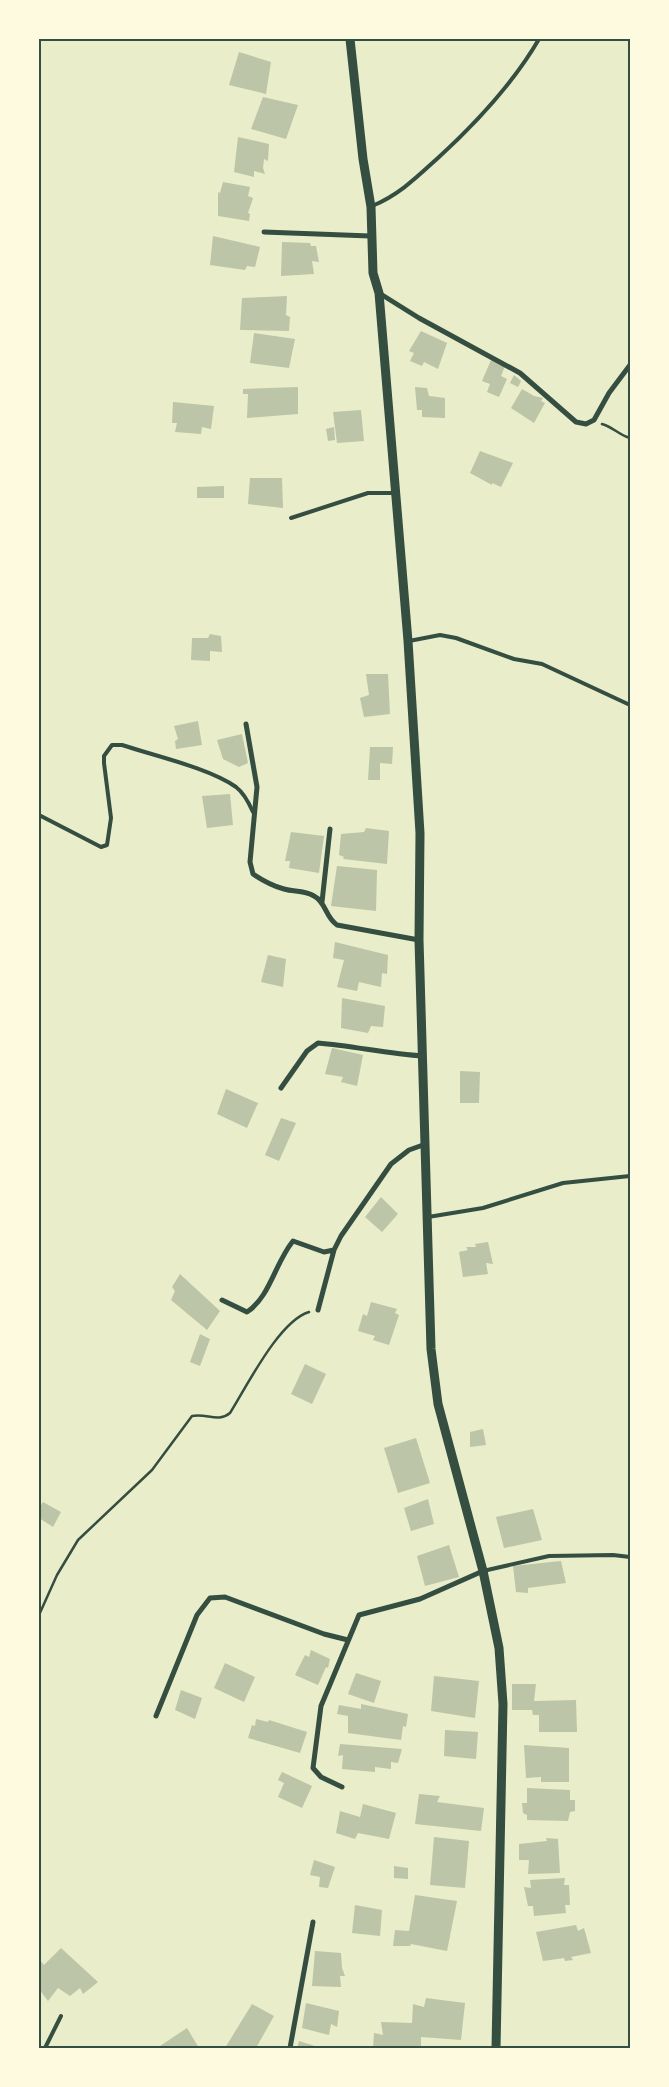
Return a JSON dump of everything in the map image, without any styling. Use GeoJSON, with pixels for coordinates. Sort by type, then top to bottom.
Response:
{"type":"FeatureCollection","features":[{"type":"Feature","properties":{"kind":"street"},"geometry":{"type":"LineString","coordinates":[[350,39],[363,159],[371,206],[370,236],[373,273],[379,293],[408,641],[420,832],[419,940],[423,1056],[423,1145],[431,1349],[438,1404],[483,1571],[498,1648],[503,1704],[496,2048]]}},
{"type":"Feature","properties":{"kind":"street"},"geometry":{"type":"LineString","coordinates":[[264,232],[370,236]]}},
{"type":"Feature","properties":{"kind":"street"},"geometry":{"type":"LineString","coordinates":[[379,293],[419,318],[520,373],[576,422],[586,424],[594,420],[609,393],[630,366]]}},
{"type":"Feature","properties":{"kind":"street"},"geometry":{"type":"LineString","coordinates":[[246,724],[257,788],[253,812],[250,862],[253,874],[285,890],[308,893],[322,902]]}},
{"type":"Feature","properties":{"kind":"street"},"geometry":{"type":"LineString","coordinates":[[330,829],[322,902],[329,920],[337,925],[419,940]]}},
{"type":"Feature","properties":{"kind":"street"},"geometry":{"type":"LineString","coordinates":[[281,1088],[307,1052],[318,1043],[346,1045],[391,1054],[423,1056]]}},
{"type":"Feature","properties":{"kind":"street"},"geometry":{"type":"LineString","coordinates":[[318,1310],[334,1250],[391,1164],[409,1150],[423,1145]]}},
{"type":"Feature","properties":{"kind":"street"},"geometry":{"type":"LineString","coordinates":[[222,1300],[246,1312],[257,1306],[281,1255],[293,1241],[324,1252],[334,1250]]}},
{"type":"Feature","properties":{"kind":"street"},"geometry":{"type":"LineString","coordinates":[[342,1787],[321,1777],[313,1768],[321,1706],[359,1615],[420,1599],[483,1571]]}},
{"type":"Feature","properties":{"kind":"street"},"geometry":{"type":"LineString","coordinates":[[156,1716],[198,1615],[210,1598],[225,1597],[298,1625],[348,1640]]}},
{"type":"Feature","properties":{"kind":"street"},"geometry":{"type":"LineString","coordinates":[[290,2048],[313,1922]]}},
{"type":"Feature","properties":{"kind":"lane"},"geometry":{"type":"LineString","coordinates":[[371,206],[402,191],[465,133],[524,66],[540,39]]}},
{"type":"Feature","properties":{"kind":"lane"},"geometry":{"type":"LineString","coordinates":[[291,518],[368,493],[395,493]]}},
{"type":"Feature","properties":{"kind":"lane"},"geometry":{"type":"LineString","coordinates":[[408,641],[440,635],[456,638],[514,659],[542,664],[630,705]]}},
{"type":"Feature","properties":{"kind":"lane"},"geometry":{"type":"LineString","coordinates":[[39,815],[101,847],[107,845],[111,818],[104,756],[112,745],[122,745],[222,779],[237,788],[245,797],[253,812]]}},
{"type":"Feature","properties":{"kind":"lane"},"geometry":{"type":"LineString","coordinates":[[426,1217],[483,1208],[563,1183],[630,1176]]}},
{"type":"Feature","properties":{"kind":"lane"},"geometry":{"type":"LineString","coordinates":[[483,1571],[549,1556],[613,1555],[630,1557]]}},
{"type":"Feature","properties":{"kind":"lane"},"geometry":{"type":"LineString","coordinates":[[44,2048],[61,2016]]}},
{"type":"Feature","properties":{"kind":"path"},"geometry":{"type":"LineString","coordinates":[[586,424],[602,424],[612,427],[618,434],[630,438]]}},
{"type":"Feature","properties":{"kind":"path"},"geometry":{"type":"LineString","coordinates":[[39,1615],[57,1575],[78,1540],[152,1470],[192,1416],[204,1414],[214,1419],[225,1417],[230,1413],[286,1327],[302,1314],[318,1310]]}},
{"type":"Feature","properties":{"kind":"building"},"geometry":{"type":"Polygon","coordinates":[[[239,52],[271,62],[266,94],[229,85],[239,52]]]}},
{"type":"Feature","properties":{"kind":"building"},"geometry":{"type":"Polygon","coordinates":[[[263,97],[298,105],[286,139],[251,129],[263,97]]]}},
{"type":"Feature","properties":{"kind":"building"},"geometry":{"type":"Polygon","coordinates":[[[238,137],[269,144],[268,161],[264,159],[263,168],[265,174],[254,171],[254,177],[234,172],[238,137]]]}},
{"type":"Feature","properties":{"kind":"building"},"geometry":{"type":"Polygon","coordinates":[[[223,182],[250,187],[248,196],[253,198],[248,213],[250,214],[249,221],[218,216],[218,192],[220,193],[223,182]]]}},
{"type":"Feature","properties":{"kind":"building"},"geometry":{"type":"Polygon","coordinates":[[[213,236],[260,247],[255,267],[247,266],[245,270],[210,265],[213,236]]]}},
{"type":"Feature","properties":{"kind":"building"},"geometry":{"type":"Polygon","coordinates":[[[282,242],[310,243],[311,246],[316,246],[319,262],[312,261],[314,274],[281,276],[282,242]]]}},
{"type":"Feature","properties":{"kind":"building"},"geometry":{"type":"Polygon","coordinates":[[[287,296],[286,315],[290,317],[289,331],[240,330],[242,298],[287,296]]]}},
{"type":"Feature","properties":{"kind":"building"},"geometry":{"type":"Polygon","coordinates":[[[421,331],[447,343],[438,369],[424,362],[422,366],[410,361],[414,353],[409,351],[421,331]]]}},
{"type":"Feature","properties":{"kind":"building"},"geometry":{"type":"Polygon","coordinates":[[[254,333],[295,339],[289,368],[250,363],[254,333]]]}},
{"type":"Feature","properties":{"kind":"building"},"geometry":{"type":"Polygon","coordinates":[[[491,360],[505,366],[501,376],[507,379],[499,397],[487,392],[490,384],[482,381],[491,360]]]}},
{"type":"Feature","properties":{"kind":"building"},"geometry":{"type":"Polygon","coordinates":[[[514,375],[521,381],[518,387],[510,383],[514,375]]]}},
{"type":"Feature","properties":{"kind":"building"},"geometry":{"type":"Polygon","coordinates":[[[298,387],[298,414],[247,418],[248,394],[243,394],[243,389],[298,387]]]}},
{"type":"Feature","properties":{"kind":"building"},"geometry":{"type":"Polygon","coordinates":[[[415,387],[427,388],[429,396],[445,398],[445,418],[422,417],[422,410],[417,410],[415,387]]]}},
{"type":"Feature","properties":{"kind":"building"},"geometry":{"type":"Polygon","coordinates":[[[522,389],[534,396],[543,398],[541,401],[545,403],[534,423],[511,408],[522,389]]]}},
{"type":"Feature","properties":{"kind":"building"},"geometry":{"type":"Polygon","coordinates":[[[173,402],[214,406],[211,429],[202,427],[201,434],[175,432],[177,423],[172,423],[173,402]]]}},
{"type":"Feature","properties":{"kind":"building"},"geometry":{"type":"Polygon","coordinates":[[[361,410],[364,441],[337,443],[333,412],[361,410]]]}},
{"type":"Feature","properties":{"kind":"building"},"geometry":{"type":"Polygon","coordinates":[[[334,427],[335,440],[328,441],[326,429],[334,427]]]}},
{"type":"Feature","properties":{"kind":"building"},"geometry":{"type":"Polygon","coordinates":[[[480,451],[513,463],[501,487],[492,483],[492,485],[470,473],[480,451]]]}},
{"type":"Feature","properties":{"kind":"building"},"geometry":{"type":"Polygon","coordinates":[[[250,478],[282,478],[283,508],[248,504],[250,478]]]}},
{"type":"Feature","properties":{"kind":"building"},"geometry":{"type":"Polygon","coordinates":[[[224,486],[224,498],[197,498],[197,487],[224,486]]]}},
{"type":"Feature","properties":{"kind":"building"},"geometry":{"type":"Polygon","coordinates":[[[210,634],[221,636],[222,652],[210,651],[210,661],[191,660],[192,638],[208,638],[210,634]]]}},
{"type":"Feature","properties":{"kind":"building"},"geometry":{"type":"Polygon","coordinates":[[[366,674],[388,674],[390,714],[364,717],[360,698],[369,695],[366,674]]]}},
{"type":"Feature","properties":{"kind":"building"},"geometry":{"type":"Polygon","coordinates":[[[198,721],[202,745],[176,749],[175,741],[178,739],[174,726],[198,721]]]}},
{"type":"Feature","properties":{"kind":"building"},"geometry":{"type":"Polygon","coordinates":[[[242,734],[248,763],[239,767],[223,759],[217,740],[242,734]]]}},
{"type":"Feature","properties":{"kind":"building"},"geometry":{"type":"Polygon","coordinates":[[[370,747],[393,747],[392,764],[380,763],[380,780],[368,780],[370,747]]]}},
{"type":"Feature","properties":{"kind":"building"},"geometry":{"type":"Polygon","coordinates":[[[230,794],[233,825],[207,828],[202,796],[230,794]]]}},
{"type":"Feature","properties":{"kind":"building"},"geometry":{"type":"Polygon","coordinates":[[[366,828],[389,831],[387,864],[343,859],[344,857],[339,855],[341,834],[364,832],[366,828]]]}},
{"type":"Feature","properties":{"kind":"building"},"geometry":{"type":"Polygon","coordinates":[[[291,832],[324,836],[319,873],[289,868],[290,861],[285,861],[291,832]]]}},
{"type":"Feature","properties":{"kind":"building"},"geometry":{"type":"Polygon","coordinates":[[[337,866],[377,870],[376,911],[331,906],[337,866]]]}},
{"type":"Feature","properties":{"kind":"building"},"geometry":{"type":"Polygon","coordinates":[[[335,942],[388,955],[387,974],[382,973],[381,987],[359,982],[357,991],[337,987],[344,960],[333,958],[335,942]]]}},
{"type":"Feature","properties":{"kind":"building"},"geometry":{"type":"Polygon","coordinates":[[[268,955],[286,959],[283,987],[261,982],[268,955]]]}},
{"type":"Feature","properties":{"kind":"building"},"geometry":{"type":"Polygon","coordinates":[[[342,998],[385,1006],[383,1027],[371,1026],[368,1033],[341,1028],[342,998]]]}},
{"type":"Feature","properties":{"kind":"building"},"geometry":{"type":"Polygon","coordinates":[[[332,1048],[363,1055],[357,1086],[341,1082],[343,1077],[325,1074],[332,1048]]]}},
{"type":"Feature","properties":{"kind":"building"},"geometry":{"type":"Polygon","coordinates":[[[460,1071],[480,1072],[479,1103],[460,1103],[460,1071]]]}},
{"type":"Feature","properties":{"kind":"building"},"geometry":{"type":"Polygon","coordinates":[[[226,1089],[258,1103],[247,1128],[217,1114],[226,1089]]]}},
{"type":"Feature","properties":{"kind":"building"},"geometry":{"type":"Polygon","coordinates":[[[281,1118],[296,1123],[279,1161],[265,1155],[281,1118]]]}},
{"type":"Feature","properties":{"kind":"building"},"geometry":{"type":"Polygon","coordinates":[[[381,1197],[398,1214],[382,1232],[365,1217],[381,1197]]]}},
{"type":"Feature","properties":{"kind":"building"},"geometry":{"type":"Polygon","coordinates":[[[488,1242],[493,1264],[486,1263],[488,1274],[463,1277],[459,1252],[468,1250],[466,1247],[476,1247],[475,1244],[488,1242]]]}},
{"type":"Feature","properties":{"kind":"building"},"geometry":{"type":"Polygon","coordinates":[[[180,1274],[220,1311],[207,1330],[171,1300],[175,1291],[172,1287],[180,1274]]]}},
{"type":"Feature","properties":{"kind":"building"},"geometry":{"type":"Polygon","coordinates":[[[371,1302],[397,1309],[395,1313],[399,1315],[389,1345],[373,1340],[375,1336],[358,1331],[363,1314],[367,1316],[371,1302]]]}},
{"type":"Feature","properties":{"kind":"building"},"geometry":{"type":"Polygon","coordinates":[[[200,1334],[210,1339],[200,1366],[190,1362],[200,1334]]]}},
{"type":"Feature","properties":{"kind":"building"},"geometry":{"type":"Polygon","coordinates":[[[305,1364],[326,1374],[312,1404],[291,1394],[305,1364]]]}},
{"type":"Feature","properties":{"kind":"building"},"geometry":{"type":"Polygon","coordinates":[[[483,1429],[486,1445],[470,1447],[470,1432],[483,1429]]]}},
{"type":"Feature","properties":{"kind":"building"},"geometry":{"type":"Polygon","coordinates":[[[416,1438],[430,1483],[398,1493],[384,1448],[416,1438]]]}},
{"type":"Feature","properties":{"kind":"building"},"geometry":{"type":"Polygon","coordinates":[[[428,1499],[434,1524],[411,1531],[404,1508],[428,1499]]]}},
{"type":"Feature","properties":{"kind":"building"},"geometry":{"type":"Polygon","coordinates":[[[43,1502],[61,1512],[53,1527],[39,1518],[39,1508],[43,1502]]]}},
{"type":"Feature","properties":{"kind":"building"},"geometry":{"type":"Polygon","coordinates":[[[533,1509],[542,1540],[504,1548],[496,1517],[533,1509]]]}},
{"type":"Feature","properties":{"kind":"building"},"geometry":{"type":"Polygon","coordinates":[[[449,1545],[459,1577],[425,1586],[417,1556],[449,1545]]]}},
{"type":"Feature","properties":{"kind":"building"},"geometry":{"type":"Polygon","coordinates":[[[561,1561],[566,1583],[528,1588],[528,1593],[516,1592],[513,1566],[561,1561]]]}},
{"type":"Feature","properties":{"kind":"building"},"geometry":{"type":"Polygon","coordinates":[[[311,1650],[330,1659],[328,1668],[326,1667],[318,1685],[295,1675],[305,1655],[309,1657],[311,1650]]]}},
{"type":"Feature","properties":{"kind":"building"},"geometry":{"type":"Polygon","coordinates":[[[225,1663],[255,1677],[244,1702],[214,1688],[225,1663]]]}},
{"type":"Feature","properties":{"kind":"building"},"geometry":{"type":"Polygon","coordinates":[[[356,1673],[381,1681],[374,1703],[348,1694],[356,1673]]]}},
{"type":"Feature","properties":{"kind":"building"},"geometry":{"type":"Polygon","coordinates":[[[434,1676],[479,1681],[475,1718],[431,1711],[434,1676]]]}},
{"type":"Feature","properties":{"kind":"building"},"geometry":{"type":"Polygon","coordinates":[[[512,1684],[536,1684],[534,1701],[576,1700],[577,1732],[539,1732],[539,1715],[533,1715],[532,1710],[512,1710],[512,1684]]]}},
{"type":"Feature","properties":{"kind":"building"},"geometry":{"type":"Polygon","coordinates":[[[181,1690],[202,1698],[195,1719],[175,1710],[181,1690]]]}},
{"type":"Feature","properties":{"kind":"building"},"geometry":{"type":"Polygon","coordinates":[[[361,1704],[408,1714],[406,1727],[403,1726],[401,1740],[348,1733],[348,1716],[337,1714],[339,1705],[361,1709],[361,1704]]]}},
{"type":"Feature","properties":{"kind":"building"},"geometry":{"type":"Polygon","coordinates":[[[256,1719],[268,1722],[269,1720],[307,1732],[300,1753],[248,1738],[252,1725],[255,1726],[256,1719]]]}},
{"type":"Feature","properties":{"kind":"building"},"geometry":{"type":"Polygon","coordinates":[[[445,1730],[478,1732],[476,1759],[444,1756],[445,1730]]]}},
{"type":"Feature","properties":{"kind":"building"},"geometry":{"type":"Polygon","coordinates":[[[340,1744],[402,1749],[398,1763],[391,1762],[391,1769],[375,1767],[375,1772],[342,1769],[343,1755],[338,1756],[340,1744]]]}},
{"type":"Feature","properties":{"kind":"building"},"geometry":{"type":"Polygon","coordinates":[[[524,1745],[569,1748],[569,1782],[541,1782],[541,1777],[526,1778],[524,1745]]]}},
{"type":"Feature","properties":{"kind":"building"},"geometry":{"type":"Polygon","coordinates":[[[282,1772],[312,1786],[302,1808],[278,1797],[284,1783],[278,1780],[282,1772]]]}},
{"type":"Feature","properties":{"kind":"building"},"geometry":{"type":"Polygon","coordinates":[[[527,1788],[570,1790],[570,1800],[575,1800],[575,1811],[570,1812],[568,1821],[527,1820],[527,1815],[523,1813],[522,1803],[527,1803],[527,1788]]]}},
{"type":"Feature","properties":{"kind":"building"},"geometry":{"type":"Polygon","coordinates":[[[419,1794],[440,1796],[437,1802],[484,1808],[481,1831],[415,1824],[419,1794]]]}},
{"type":"Feature","properties":{"kind":"building"},"geometry":{"type":"Polygon","coordinates":[[[363,1804],[396,1813],[389,1839],[358,1833],[355,1839],[336,1833],[340,1811],[360,1817],[363,1804]]]}},
{"type":"Feature","properties":{"kind":"building"},"geometry":{"type":"Polygon","coordinates":[[[434,1837],[469,1841],[465,1888],[430,1885],[434,1837]]]}},
{"type":"Feature","properties":{"kind":"building"},"geometry":{"type":"Polygon","coordinates":[[[546,1838],[558,1839],[560,1873],[528,1874],[529,1860],[519,1860],[519,1844],[547,1841],[546,1838]]]}},
{"type":"Feature","properties":{"kind":"building"},"geometry":{"type":"Polygon","coordinates":[[[314,1860],[335,1867],[328,1888],[319,1887],[320,1877],[310,1875],[314,1860]]]}},
{"type":"Feature","properties":{"kind":"building"},"geometry":{"type":"Polygon","coordinates":[[[394,1866],[408,1868],[408,1879],[394,1878],[394,1866]]]}},
{"type":"Feature","properties":{"kind":"building"},"geometry":{"type":"Polygon","coordinates":[[[565,1878],[564,1885],[569,1885],[570,1905],[565,1905],[566,1913],[534,1916],[533,1906],[528,1906],[524,1887],[531,1888],[530,1880],[565,1878]]]}},
{"type":"Feature","properties":{"kind":"building"},"geometry":{"type":"Polygon","coordinates":[[[415,1895],[457,1901],[447,1951],[411,1944],[410,1946],[393,1946],[395,1930],[409,1931],[415,1895]]]}},
{"type":"Feature","properties":{"kind":"building"},"geometry":{"type":"Polygon","coordinates":[[[355,1905],[382,1910],[380,1936],[352,1933],[355,1905]]]}},
{"type":"Feature","properties":{"kind":"building"},"geometry":{"type":"Polygon","coordinates":[[[576,1925],[578,1931],[584,1928],[591,1953],[571,1957],[573,1960],[565,1961],[564,1958],[543,1961],[536,1932],[576,1925]]]}},
{"type":"Feature","properties":{"kind":"building"},"geometry":{"type":"Polygon","coordinates":[[[61,1948],[98,1982],[83,1994],[80,1988],[70,1996],[58,1988],[48,2001],[39,1989],[39,1959],[44,1965],[61,1948]]]}},
{"type":"Feature","properties":{"kind":"building"},"geometry":{"type":"Polygon","coordinates":[[[315,1951],[341,1953],[342,1968],[345,1976],[340,1976],[341,1987],[312,1986],[315,1951]]]}},
{"type":"Feature","properties":{"kind":"building"},"geometry":{"type":"Polygon","coordinates":[[[426,1998],[465,2003],[461,2040],[421,2037],[421,2048],[373,2048],[374,2033],[383,2035],[381,2022],[412,2023],[413,2004],[424,2007],[426,1998]]]}},
{"type":"Feature","properties":{"kind":"building"},"geometry":{"type":"Polygon","coordinates":[[[306,2003],[339,2011],[337,2027],[331,2024],[329,2035],[302,2028],[306,2003]]]}},
{"type":"Feature","properties":{"kind":"building"},"geometry":{"type":"Polygon","coordinates":[[[252,2004],[274,2016],[256,2048],[225,2048],[252,2004]]]}},
{"type":"Feature","properties":{"kind":"building"},"geometry":{"type":"Polygon","coordinates":[[[187,2028],[199,2048],[162,2048],[160,2046],[187,2028]]]}},
{"type":"Feature","properties":{"kind":"building"},"geometry":{"type":"Polygon","coordinates":[[[299,2041],[321,2048],[297,2048],[299,2041]]]}}]}
